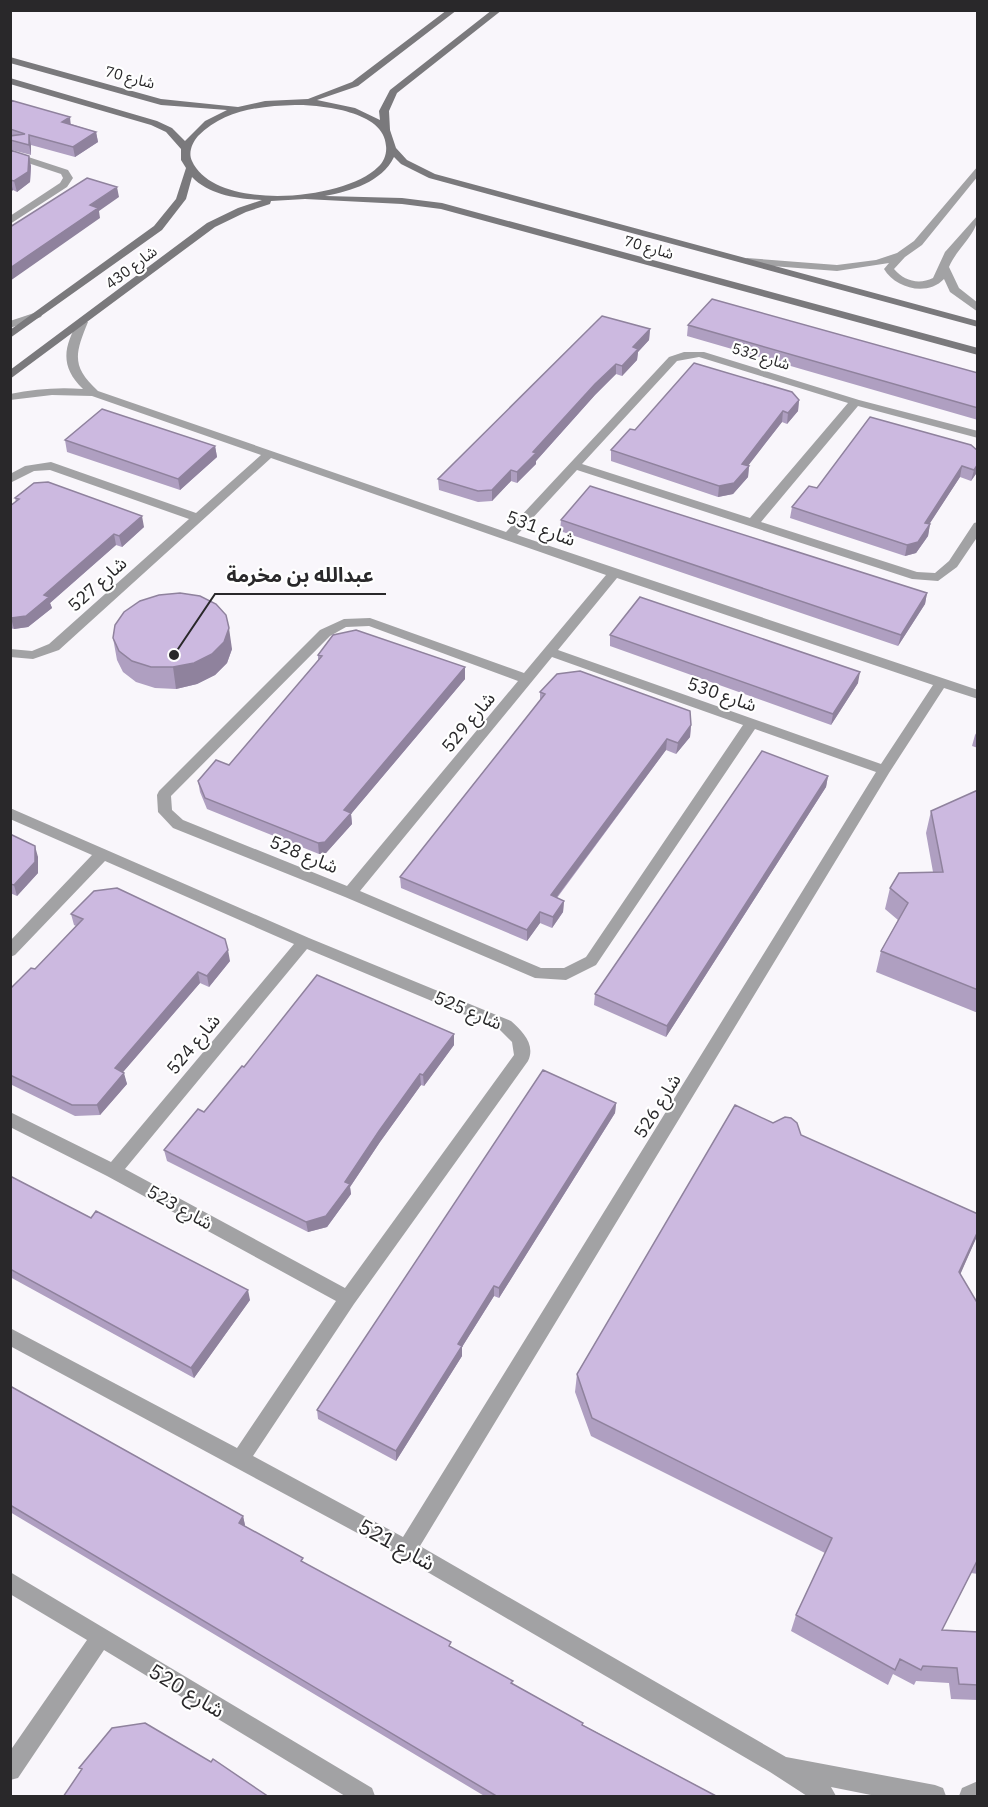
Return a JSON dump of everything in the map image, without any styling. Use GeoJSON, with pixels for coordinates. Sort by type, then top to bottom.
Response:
{"type":"FeatureCollection","features":[{"type":"Feature","properties":{"kind":"main road"},"geometry":{"type":"LineString","coordinates":[[292,102],[325,104],[355,111],[368,117],[385,130],[391,139],[392,149],[384,166],[363,182],[333,193],[309,198],[279,199],[250,197],[224,191],[198,177],[190,169],[186,148],[189,141],[201,128],[219,117],[243,108],[327,95],[355,84],[453,10]]}},
{"type":"Feature","properties":{"kind":"main road"},"geometry":{"type":"LineString","coordinates":[[385,130],[384,111],[393,92],[498,10]]}},
{"type":"Feature","properties":{"kind":"main road","name":"شارع 70"},"geometry":{"type":"LineString","coordinates":[[10,60],[161,102],[243,108]]}},
{"type":"Feature","properties":{"kind":"main road","name":"شارع 70"},"geometry":{"type":"LineString","coordinates":[[10,81],[154,123],[169,130],[186,148]]}},
{"type":"Feature","properties":{"kind":"main road","name":"شارع 70"},"geometry":{"type":"LineString","coordinates":[[392,149],[404,162],[432,176],[978,324]]}},
{"type":"Feature","properties":{"kind":"main road","name":"شارع 430"},"geometry":{"type":"LineString","coordinates":[[10,334],[158,228],[181,199],[190,169]]}},
{"type":"Feature","properties":{"kind":"main road","name":"شارع 70"},"geometry":{"type":"LineString","coordinates":[[309,198],[402,201],[442,206],[978,352]]}},
{"type":"Feature","properties":{"kind":"main road","name":"شارع 430"},"geometry":{"type":"LineString","coordinates":[[10,376],[212,225],[242,210],[279,199]]}},
{"type":"Feature","properties":{"kind":"street"},"geometry":{"type":"LineString","coordinates":[[10,154],[57,167],[65,171],[68,178],[64,186],[10,221]]}},
{"type":"Feature","properties":{"kind":"street"},"geometry":{"type":"LineString","coordinates":[[978,169],[918,243],[901,255],[889,269],[892,276],[903,282],[916,284],[930,283],[939,278],[949,254],[978,218]]}},
{"type":"Feature","properties":{"kind":"street"},"geometry":{"type":"LineString","coordinates":[[747,261],[837,268],[872,264],[901,255]]}},
{"type":"Feature","properties":{"kind":"street"},"geometry":{"type":"LineString","coordinates":[[944,267],[954,290],[978,309]]}},
{"type":"Feature","properties":{"kind":"street"},"geometry":{"type":"LineString","coordinates":[[10,325],[37,315]]}},
{"type":"Feature","properties":{"kind":"street","name":"شارع 531"},"geometry":{"type":"LineString","coordinates":[[83,322],[69,361],[81,382],[94,393]]}},
{"type":"Feature","properties":{"kind":"street","name":"شارع 532"},"geometry":{"type":"LineString","coordinates":[[509,536],[673,359],[684,355],[700,354],[855,402],[978,435]]}},
{"type":"Feature","properties":{"kind":"street","name":"شارع 531"},"geometry":{"type":"LineString","coordinates":[[10,397],[41,391],[64,390],[94,393],[978,696]]}},
{"type":"Feature","properties":{"kind":"street"},"geometry":{"type":"LineString","coordinates":[[753,524],[855,402]]}},
{"type":"Feature","properties":{"kind":"street","name":"شارع 527"},"geometry":{"type":"LineString","coordinates":[[10,653],[33,655],[54,647],[269,454]]}},
{"type":"Feature","properties":{"kind":"street"},"geometry":{"type":"LineString","coordinates":[[10,480],[21,471],[35,466],[51,466],[198,518]]}},
{"type":"Feature","properties":{"kind":"street"},"geometry":{"type":"LineString","coordinates":[[576,466],[916,576],[938,577],[953,564],[978,526]]}},
{"type":"Feature","properties":{"kind":"street","name":"شارع 529"},"geometry":{"type":"LineString","coordinates":[[350,893],[614,573]]}},
{"type":"Feature","properties":{"kind":"street","name":"شارع 528"},"geometry":{"type":"LineString","coordinates":[[527,679],[370,622],[344,623],[325,633],[164,795],[165,812],[177,824],[350,893],[540,974],[566,974],[591,961],[752,723]]}},
{"type":"Feature","properties":{"kind":"street","name":"شارع 530"},"geometry":{"type":"LineString","coordinates":[[548,651],[884,770]]}},
{"type":"Feature","properties":{"kind":"street","name":"شارع 526"},"geometry":{"type":"LineString","coordinates":[[407,1549],[884,770],[940,684]]}},
{"type":"Feature","properties":{"kind":"street","name":"شارع 525"},"geometry":{"type":"LineString","coordinates":[[10,813],[304,942],[505,1025],[520,1039],[522,1056],[348,1298],[240,1459]]}},
{"type":"Feature","properties":{"kind":"street"},"geometry":{"type":"LineString","coordinates":[[10,951],[102,854]]}},
{"type":"Feature","properties":{"kind":"street","name":"شارع 524"},"geometry":{"type":"LineString","coordinates":[[113,1171],[304,942]]}},
{"type":"Feature","properties":{"kind":"street","name":"شارع 523"},"geometry":{"type":"LineString","coordinates":[[10,1119],[113,1171],[348,1298]]}},
{"type":"Feature","properties":{"kind":"street","name":"شارع 521"},"geometry":{"type":"LineString","coordinates":[[10,1336],[407,1549],[778,1764],[825,1797]]}},
{"type":"Feature","properties":{"kind":"street","name":"شارع 520"},"geometry":{"type":"LineString","coordinates":[[10,1582],[364,1797]]}},
{"type":"Feature","properties":{"kind":"street"},"geometry":{"type":"LineString","coordinates":[[10,1770],[101,1637]]}},
{"type":"Feature","properties":{"kind":"street","name":"شارع 521"},"geometry":{"type":"LineString","coordinates":[[778,1764],[935,1797]]}},
{"type":"Feature","properties":{"kind":"street"},"geometry":{"type":"LineString","coordinates":[[970,1797],[978,1792]]}},
{"type":"Feature","properties":{"kind":"building"},"geometry":{"type":"Polygon","coordinates":[[[10,100],[70,117],[62,122],[96,132],[73,147],[29,135],[29,145],[10,140],[10,136],[25,134],[10,129],[10,100]]]}},
{"type":"Feature","properties":{"kind":"building"},"geometry":{"type":"Polygon","coordinates":[[[10,150],[29,156],[28,172],[14,181],[10,180],[10,150]]]}},
{"type":"Feature","properties":{"kind":"building"},"geometry":{"type":"Polygon","coordinates":[[[87,178],[117,187],[90,205],[98,208],[10,268],[10,227],[87,178]]]}},
{"type":"Feature","properties":{"kind":"building"},"geometry":{"type":"Polygon","coordinates":[[[712,299],[978,373],[978,408],[688,325],[712,299]]]}},
{"type":"Feature","properties":{"kind":"building"},"geometry":{"type":"Polygon","coordinates":[[[602,316],[650,329],[633,347],[638,349],[622,366],[616,364],[595,384],[517,472],[511,470],[492,490],[478,491],[438,479],[602,316]]]}},
{"type":"Feature","properties":{"kind":"building"},"geometry":{"type":"Polygon","coordinates":[[[694,363],[792,392],[799,400],[788,413],[783,411],[742,464],[749,466],[734,483],[719,486],[611,450],[630,429],[635,430],[694,363]]]}},
{"type":"Feature","properties":{"kind":"building"},"geometry":{"type":"Polygon","coordinates":[[[102,409],[215,446],[178,479],[65,440],[102,409]]]}},
{"type":"Feature","properties":{"kind":"building"},"geometry":{"type":"Polygon","coordinates":[[[870,417],[971,445],[978,451],[978,464],[974,470],[962,466],[925,523],[930,524],[918,542],[907,545],[792,507],[809,486],[817,488],[870,417]]]}},
{"type":"Feature","properties":{"kind":"building"},"geometry":{"type":"Polygon","coordinates":[[[48,482],[142,516],[119,536],[114,534],[44,595],[49,597],[26,616],[11,618],[10,506],[19,499],[15,498],[34,483],[48,482]]]}},
{"type":"Feature","properties":{"kind":"building"},"geometry":{"type":"Polygon","coordinates":[[[590,486],[927,593],[901,635],[561,520],[590,486]]]}},
{"type":"Feature","properties":{"kind":"building"},"geometry":{"type":"Polygon","coordinates":[[[180,593],[200,596],[216,604],[226,615],[229,628],[224,642],[212,654],[194,663],[173,667],[151,667],[132,661],[119,651],[113,638],[115,625],[124,612],[140,601],[159,595],[180,593]]]}},
{"type":"Feature","properties":{"kind":"building"},"geometry":{"type":"Polygon","coordinates":[[[640,597],[860,672],[833,714],[610,635],[640,597]]]}},
{"type":"Feature","properties":{"kind":"building"},"geometry":{"type":"Polygon","coordinates":[[[356,630],[465,667],[344,810],[351,813],[325,842],[318,843],[205,798],[198,781],[216,760],[229,765],[322,656],[318,655],[333,635],[356,630]]]}},
{"type":"Feature","properties":{"kind":"building"},"geometry":{"type":"Polygon","coordinates":[[[580,671],[690,711],[691,725],[678,743],[667,739],[551,895],[564,901],[553,917],[540,912],[527,930],[400,877],[545,694],[540,692],[557,674],[580,671]]]}},
{"type":"Feature","properties":{"kind":"building"},"geometry":{"type":"Polygon","coordinates":[[[762,751],[828,776],[667,1026],[595,994],[762,751]]]}},
{"type":"Feature","properties":{"kind":"building"},"geometry":{"type":"Polygon","coordinates":[[[978,790],[978,990],[881,951],[908,903],[890,888],[899,873],[943,872],[931,811],[978,790]]]}},
{"type":"Feature","properties":{"kind":"building"},"geometry":{"type":"Polygon","coordinates":[[[10,834],[35,846],[35,862],[14,885],[10,884],[10,834]]]}},
{"type":"Feature","properties":{"kind":"building"},"geometry":{"type":"Polygon","coordinates":[[[117,888],[225,939],[228,950],[207,976],[198,972],[115,1068],[124,1073],[97,1105],[72,1105],[10,1075],[10,989],[31,968],[35,969],[83,919],[71,914],[94,891],[117,888]]]}},
{"type":"Feature","properties":{"kind":"building"},"geometry":{"type":"Polygon","coordinates":[[[317,975],[454,1034],[423,1075],[420,1074],[379,1131],[345,1182],[350,1184],[326,1216],[306,1222],[164,1150],[198,1109],[204,1112],[242,1066],[244,1067],[317,975]]]}},
{"type":"Feature","properties":{"kind":"building"},"geometry":{"type":"Polygon","coordinates":[[[543,1070],[616,1103],[499,1288],[494,1286],[458,1344],[462,1346],[396,1451],[317,1410],[543,1070]]]}},
{"type":"Feature","properties":{"kind":"building"},"geometry":{"type":"Polygon","coordinates":[[[735,1105],[773,1123],[785,1117],[791,1118],[797,1123],[801,1135],[978,1214],[978,1231],[959,1272],[978,1304],[978,1559],[942,1630],[978,1632],[978,1685],[959,1684],[957,1668],[923,1666],[921,1670],[900,1659],[895,1670],[796,1615],[832,1538],[592,1418],[577,1374],[735,1105]]]}},
{"type":"Feature","properties":{"kind":"building"},"geometry":{"type":"Polygon","coordinates":[[[10,1176],[91,1218],[96,1211],[248,1290],[191,1368],[10,1269],[10,1176]]]}},
{"type":"Feature","properties":{"kind":"building"},"geometry":{"type":"Polygon","coordinates":[[[10,1386],[243,1516],[239,1523],[303,1558],[301,1561],[451,1642],[449,1646],[513,1681],[511,1683],[583,1723],[582,1725],[718,1797],[498,1797],[10,1505],[10,1386]]]}},
{"type":"Feature","properties":{"kind":"building"},"geometry":{"type":"Polygon","coordinates":[[[145,1723],[211,1762],[213,1759],[269,1797],[63,1797],[82,1769],[79,1768],[112,1728],[145,1723]]]}},
{"type":"Feature","properties":{"kind":"place","name":"عبدالله بن مخرمة"},"geometry":{"type":"Point","coordinates":[174,655]}}]}
